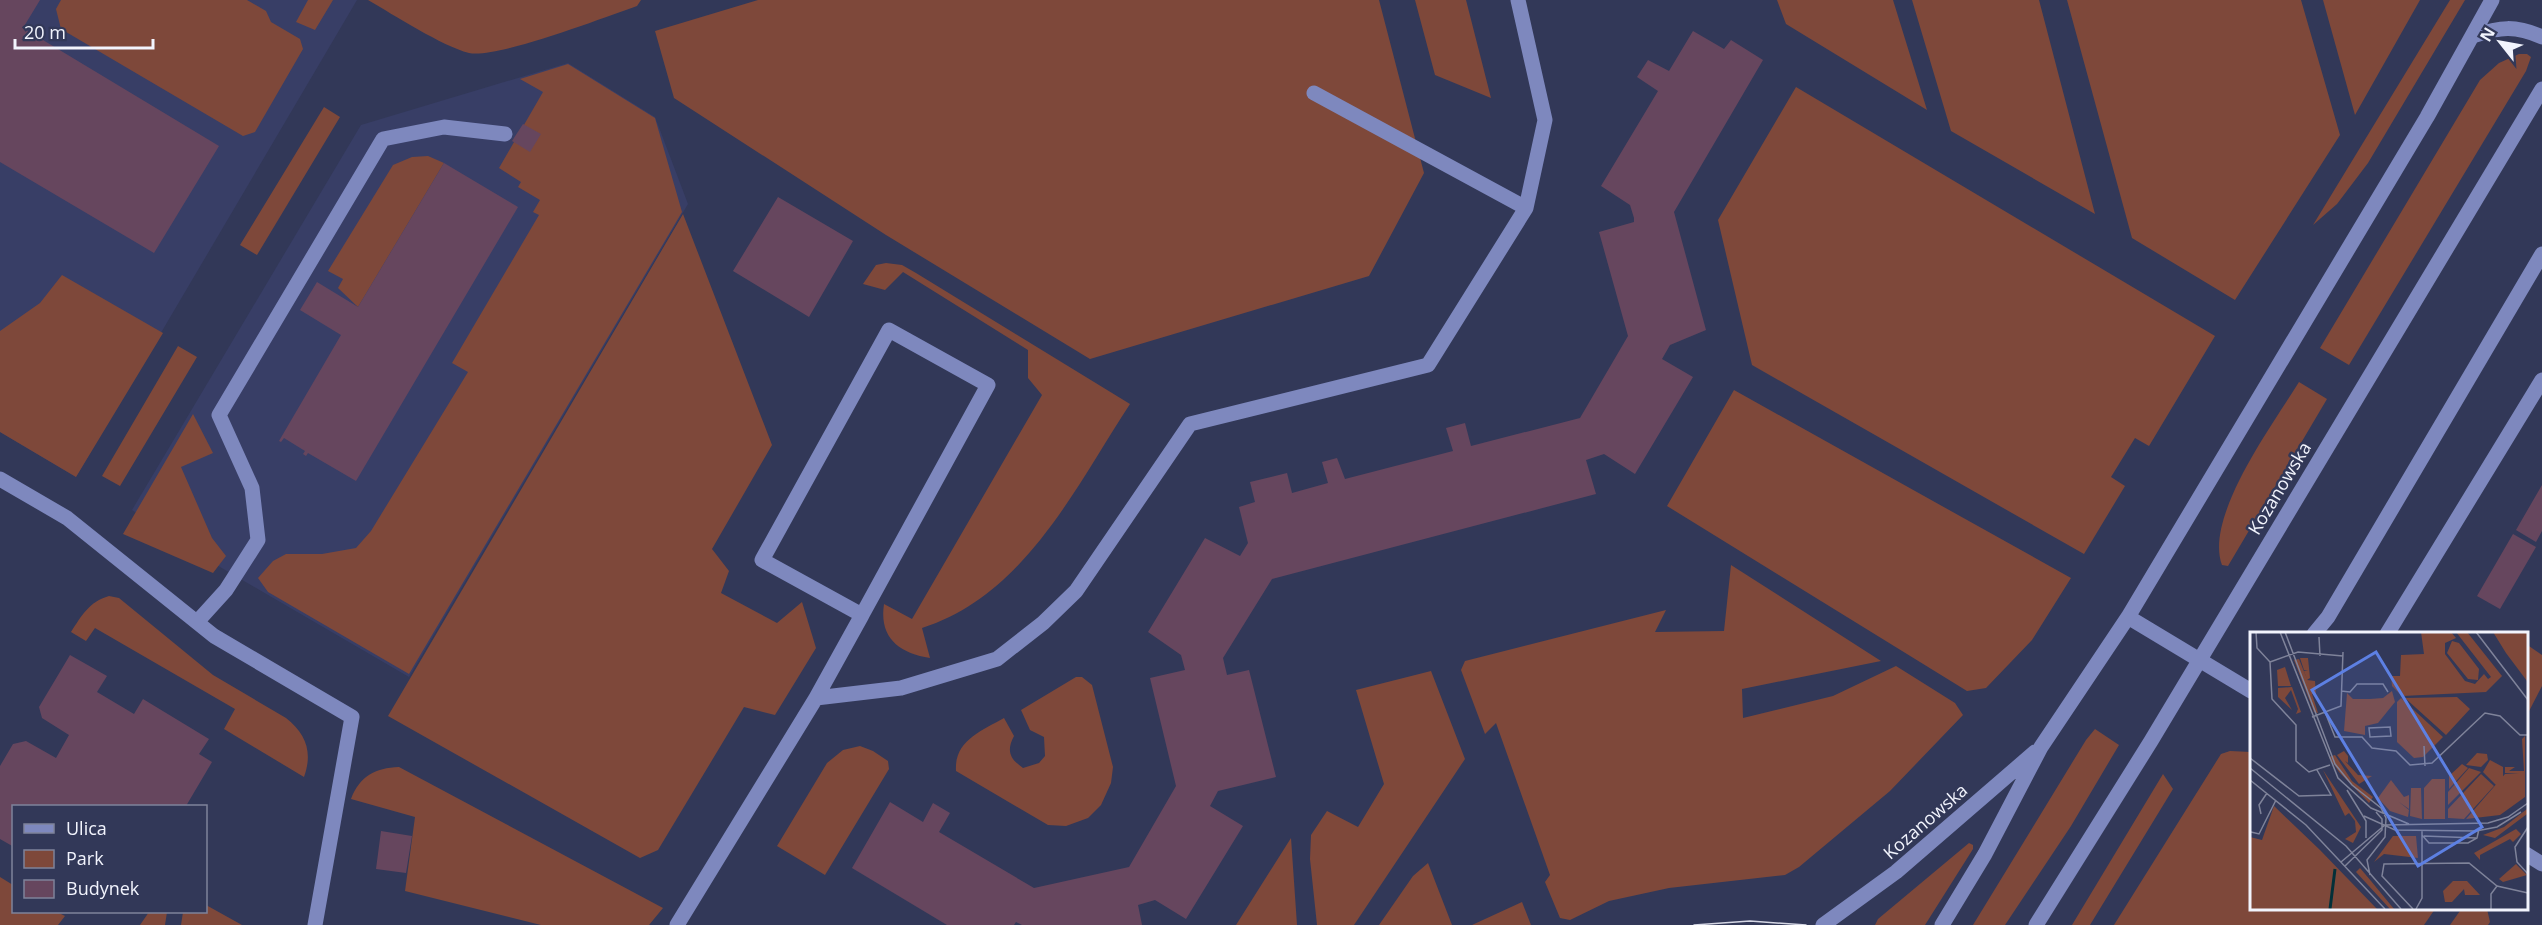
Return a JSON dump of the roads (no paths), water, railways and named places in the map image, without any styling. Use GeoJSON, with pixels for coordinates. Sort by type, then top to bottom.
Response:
{"type":"FeatureCollection","features":[{"type":"Feature","properties":{"kind":"street"},"geometry":{"type":"LineString","coordinates":[[816,698],[901,688],[997,659],[1043,623],[1076,591],[1190,424],[1428,365],[1526,208],[1545,120],[1518,0]]}},
{"type":"Feature","properties":{"kind":"street","name":"Kozanowska"},"geometry":{"type":"LineString","coordinates":[[1942,925],[1985,855],[2041,747],[2128,617],[2342,260],[2492,0]]}},
{"type":"Feature","properties":{"kind":"street"},"geometry":{"type":"LineString","coordinates":[[2473,36],[2498,28],[2525,29],[2542,37]]}},
{"type":"Feature","properties":{"kind":"street","name":"Kozanowska"},"geometry":{"type":"LineString","coordinates":[[2038,925],[2542,89]]}},
{"type":"Feature","properties":{"kind":"street"},"geometry":{"type":"LineString","coordinates":[[1314,93],[1526,208]]}},
{"type":"Feature","properties":{"kind":"street"},"geometry":{"type":"LineString","coordinates":[[197,622],[226,590],[258,540],[252,488],[219,415],[383,139],[444,127],[505,134]]}},
{"type":"Feature","properties":{"kind":"street"},"geometry":{"type":"LineString","coordinates":[[2315,632],[2334,607],[2542,254]]}},
{"type":"Feature","properties":{"kind":"street"},"geometry":{"type":"LineString","coordinates":[[677,925],[816,698],[862,615],[988,385],[889,330],[762,560],[862,615]]}},
{"type":"Feature","properties":{"kind":"street"},"geometry":{"type":"LineString","coordinates":[[2387,632],[2542,380]]}},
{"type":"Feature","properties":{"kind":"street"},"geometry":{"type":"LineString","coordinates":[[0,479],[67,518],[214,636],[352,717],[315,925]]}},
{"type":"Feature","properties":{"kind":"street"},"geometry":{"type":"LineString","coordinates":[[2128,617],[2199,660],[2249,686]]}},
{"type":"Feature","properties":{"kind":"street","name":"Kozanowska"},"geometry":{"type":"LineString","coordinates":[[1827,923],[1896,872],[2041,747]]}},
{"type":"Feature","properties":{"kind":"street"},"geometry":{"type":"LineString","coordinates":[[2527,855],[2542,864]]}},
{"type":"Feature","properties":{"kind":"tram line"},"geometry":{"type":"LineString","coordinates":[[1694,925],[1750,921],[1806,925]]}}]}
